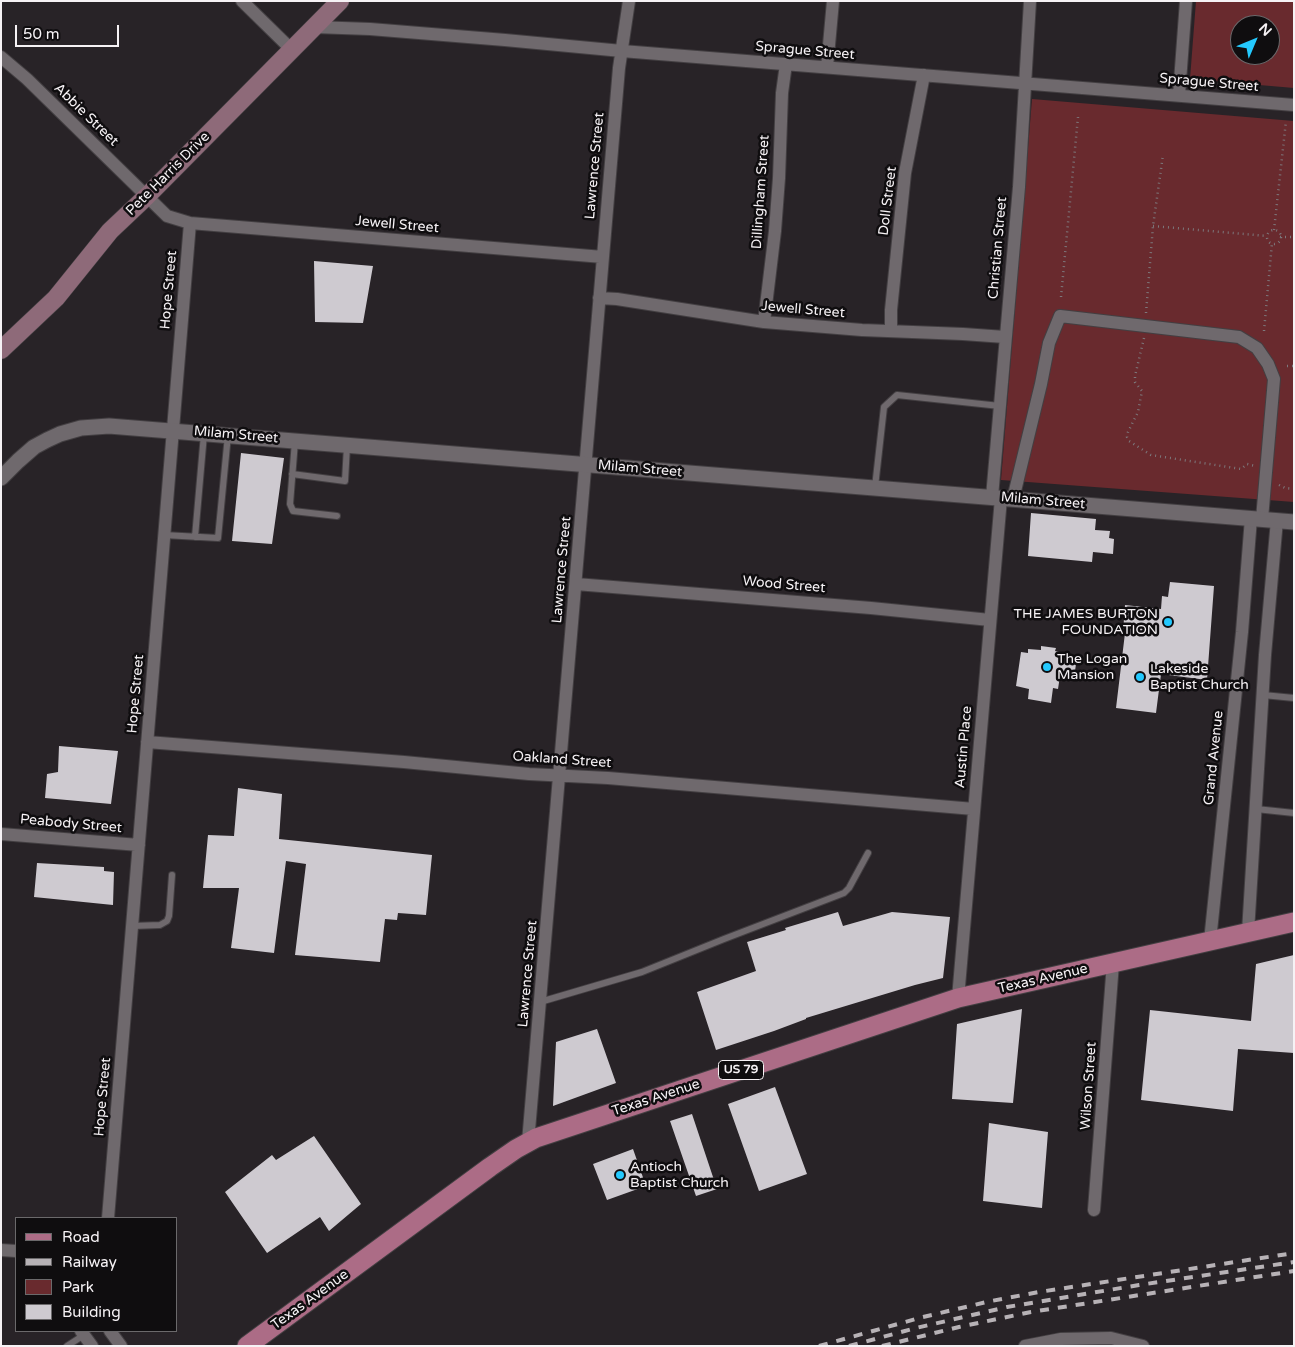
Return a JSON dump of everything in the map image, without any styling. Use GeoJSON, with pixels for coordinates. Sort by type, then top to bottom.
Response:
{"type":"FeatureCollection","features":[{"type":"Feature","properties":{"kind":"main road","name":"Pete Harris Drive"},"geometry":{"type":"LineString","coordinates":[[1,350],[56,298],[110,231],[148,196],[340,1]]}},
{"type":"Feature","properties":{"kind":"main road","name":"Texas Avenue"},"geometry":{"type":"LineString","coordinates":[[247,1346],[490,1167],[528,1142],[556,1131],[958,998],[1294,922]]}},
{"type":"Feature","properties":{"kind":"street"},"geometry":{"type":"LineString","coordinates":[[242,1],[292,50]]}},
{"type":"Feature","properties":{"kind":"street","name":"Lawrence Street"},"geometry":{"type":"LineString","coordinates":[[528,1142],[602,257],[619,68],[629,1]]}},
{"type":"Feature","properties":{"kind":"street"},"geometry":{"type":"LineString","coordinates":[[827,67],[833,1]]}},
{"type":"Feature","properties":{"kind":"street","name":"Christian Street"},"geometry":{"type":"LineString","coordinates":[[1002,498],[1000,406],[1019,187],[1030,1]]}},
{"type":"Feature","properties":{"kind":"street"},"geometry":{"type":"LineString","coordinates":[[1179,95],[1186,1]]}},
{"type":"Feature","properties":{"kind":"street","name":"Sprague Street"},"geometry":{"type":"LineString","coordinates":[[314,27],[370,29],[1294,105]]}},
{"type":"Feature","properties":{"kind":"street","name":"Abbie Street"},"geometry":{"type":"LineString","coordinates":[[1,57],[27,79],[148,196]]}},
{"type":"Feature","properties":{"kind":"street","name":"Dillingham Street"},"geometry":{"type":"LineString","coordinates":[[764,322],[775,231],[782,93],[786,64]]}},
{"type":"Feature","properties":{"kind":"street","name":"Doll Street"},"geometry":{"type":"LineString","coordinates":[[890,330],[906,173],[924,76]]}},
{"type":"Feature","properties":{"kind":"street"},"geometry":{"type":"LineString","coordinates":[[148,196],[167,216],[190,223]]}},
{"type":"Feature","properties":{"kind":"street","name":"Jewell Street"},"geometry":{"type":"LineString","coordinates":[[190,223],[602,257]]}},
{"type":"Feature","properties":{"kind":"street","name":"Hope Street"},"geometry":{"type":"LineString","coordinates":[[108,1217],[190,223]]}},
{"type":"Feature","properties":{"kind":"street","name":"Jewell Street"},"geometry":{"type":"LineString","coordinates":[[599,298],[617,299],[764,322],[862,330],[1005,337]]}},
{"type":"Feature","properties":{"kind":"street","name":"Grand Avenue"},"geometry":{"type":"LineString","coordinates":[[1002,498],[1041,384],[1049,343],[1060,316],[1239,337],[1257,348],[1268,364],[1274,379],[1266,468],[1256,519],[1242,632],[1210,940]]}},
{"type":"Feature","properties":{"kind":"street","name":"Milam Street"},"geometry":{"type":"LineString","coordinates":[[1,478],[34,447],[47,440],[81,428],[109,426],[228,434],[1294,522]]}},
{"type":"Feature","properties":{"kind":"street","name":"Austin Place"},"geometry":{"type":"LineString","coordinates":[[958,998],[1002,498]]}},
{"type":"Feature","properties":{"kind":"street"},"geometry":{"type":"LineString","coordinates":[[1248,932],[1265,655],[1277,520]]}},
{"type":"Feature","properties":{"kind":"street","name":"Wood Street"},"geometry":{"type":"LineString","coordinates":[[576,584],[871,608],[990,620]]}},
{"type":"Feature","properties":{"kind":"street","name":"Oakland Street"},"geometry":{"type":"LineString","coordinates":[[147,742],[974,809]]}},
{"type":"Feature","properties":{"kind":"street","name":"Peabody Street"},"geometry":{"type":"LineString","coordinates":[[1,834],[139,845]]}},
{"type":"Feature","properties":{"kind":"street","name":"Wilson Street"},"geometry":{"type":"LineString","coordinates":[[1094,1210],[1114,963]]}},
{"type":"Feature","properties":{"kind":"street"},"geometry":{"type":"LineString","coordinates":[[1,1250],[15,1251]]}},
{"type":"Feature","properties":{"kind":"street"},"geometry":{"type":"LineString","coordinates":[[111,1332],[121,1346]]}},
{"type":"Feature","properties":{"kind":"street"},"geometry":{"type":"LineString","coordinates":[[83,1333],[92,1346]]}},
{"type":"Feature","properties":{"kind":"street"},"geometry":{"type":"LineString","coordinates":[[1025,1346],[1061,1339],[1095,1338],[1111,1338],[1139,1345]]}},
{"type":"Feature","properties":{"kind":"lane"},"geometry":{"type":"LineString","coordinates":[[875,487],[884,407],[897,395],[1000,406]]}},
{"type":"Feature","properties":{"kind":"lane"},"geometry":{"type":"LineString","coordinates":[[195,537],[204,433]]}},
{"type":"Feature","properties":{"kind":"lane"},"geometry":{"type":"LineString","coordinates":[[164,535],[218,538],[228,434]]}},
{"type":"Feature","properties":{"kind":"lane"},"geometry":{"type":"LineString","coordinates":[[295,440],[290,504],[293,511],[337,516]]}},
{"type":"Feature","properties":{"kind":"lane"},"geometry":{"type":"LineString","coordinates":[[292,474],[345,481],[347,444]]}},
{"type":"Feature","properties":{"kind":"lane"},"geometry":{"type":"LineString","coordinates":[[1263,695],[1294,698]]}},
{"type":"Feature","properties":{"kind":"lane"},"geometry":{"type":"LineString","coordinates":[[1256,809],[1294,813]]}},
{"type":"Feature","properties":{"kind":"lane"},"geometry":{"type":"LineString","coordinates":[[540,1002],[642,972],[844,893],[849,888],[868,853]]}},
{"type":"Feature","properties":{"kind":"lane"},"geometry":{"type":"LineString","coordinates":[[132,926],[160,925],[167,922],[172,875]]}},
{"type":"Feature","properties":{"kind":"lane"},"geometry":{"type":"LineString","coordinates":[[67,1346],[83,1333]]}},
{"type":"Feature","properties":{"kind":"path"},"geometry":{"type":"LineString","coordinates":[[1061,297],[1078,117]]}},
{"type":"Feature","properties":{"kind":"path"},"geometry":{"type":"LineString","coordinates":[[1274,230],[1286,121]]}},
{"type":"Feature","properties":{"kind":"path"},"geometry":{"type":"LineString","coordinates":[[1163,155],[1153,226],[1144,340],[1135,376],[1136,382],[1142,391],[1138,412],[1127,437],[1129,441],[1151,455],[1241,469],[1247,464],[1266,468]]}},
{"type":"Feature","properties":{"kind":"path"},"geometry":{"type":"LineString","coordinates":[[1153,226],[1267,236]]}},
{"type":"Feature","properties":{"kind":"path"},"geometry":{"type":"LineString","coordinates":[[1267,236],[1274,230]]}},
{"type":"Feature","properties":{"kind":"path"},"geometry":{"type":"LineString","coordinates":[[1274,230],[1278,232],[1280,237]]}},
{"type":"Feature","properties":{"kind":"path"},"geometry":{"type":"LineString","coordinates":[[1267,236],[1268,241],[1272,243],[1278,242],[1280,237]]}},
{"type":"Feature","properties":{"kind":"path"},"geometry":{"type":"LineString","coordinates":[[1280,237],[1294,237]]}},
{"type":"Feature","properties":{"kind":"path"},"geometry":{"type":"LineString","coordinates":[[1264,331],[1272,243]]}},
{"type":"Feature","properties":{"kind":"path"},"geometry":{"type":"LineString","coordinates":[[1287,366],[1294,366]]}},
{"type":"Feature","properties":{"kind":"path"},"geometry":{"type":"LineString","coordinates":[[1277,484],[1280,487],[1294,489]]}},
{"type":"Feature","properties":{"kind":"green space"},"geometry":{"type":"Polygon","coordinates":[[[1196,1],[1294,1],[1294,88],[1190,79],[1196,1]]]}},
{"type":"Feature","properties":{"kind":"green space"},"geometry":{"type":"Polygon","coordinates":[[[1032,99],[1294,121],[1294,502],[1001,480],[1032,99]]]}},
{"type":"Feature","properties":{"kind":"building"},"geometry":{"type":"Polygon","coordinates":[[[314,261],[373,266],[363,323],[315,322],[314,261]]]}},
{"type":"Feature","properties":{"kind":"building"},"geometry":{"type":"Polygon","coordinates":[[[241,453],[284,458],[272,544],[232,541],[241,453]]]}},
{"type":"Feature","properties":{"kind":"building"},"geometry":{"type":"Polygon","coordinates":[[[1031,513],[1096,519],[1095,530],[1110,531],[1109,538],[1114,539],[1113,554],[1093,552],[1092,562],[1028,556],[1031,513]]]}},
{"type":"Feature","properties":{"kind":"building"},"geometry":{"type":"Polygon","coordinates":[[[1170,582],[1214,586],[1207,680],[1161,674],[1156,713],[1116,708],[1125,633],[1123,632],[1125,605],[1161,609],[1162,596],[1168,597],[1170,582]]]}},
{"type":"Feature","properties":{"kind":"building","name":"The Logan Mansion"},"geometry":{"type":"Polygon","coordinates":[[[1041,646],[1056,648],[1055,651],[1063,653],[1063,655],[1077,657],[1074,678],[1060,676],[1058,689],[1053,688],[1051,703],[1028,699],[1029,689],[1016,686],[1021,652],[1028,653],[1028,649],[1041,650],[1041,646]]]}},
{"type":"Feature","properties":{"kind":"building"},"geometry":{"type":"Polygon","coordinates":[[[59,746],[118,751],[111,804],[45,798],[47,774],[58,772],[59,746]]]}},
{"type":"Feature","properties":{"kind":"building"},"geometry":{"type":"Polygon","coordinates":[[[238,788],[282,794],[279,839],[432,855],[426,915],[398,913],[397,920],[385,919],[380,962],[295,955],[306,864],[286,861],[274,953],[231,948],[239,888],[203,888],[208,835],[234,836],[238,788]]]}},
{"type":"Feature","properties":{"kind":"building"},"geometry":{"type":"Polygon","coordinates":[[[37,863],[104,867],[104,871],[114,872],[113,905],[34,897],[37,863]]]}},
{"type":"Feature","properties":{"kind":"building"},"geometry":{"type":"Polygon","coordinates":[[[838,912],[843,926],[892,912],[950,917],[943,978],[806,1018],[774,1031],[716,1050],[697,992],[756,971],[747,942],[838,912]]]}},
{"type":"Feature","properties":{"kind":"building"},"geometry":{"type":"Polygon","coordinates":[[[1294,955],[1294,1053],[1238,1049],[1233,1111],[1141,1100],[1150,1010],[1251,1021],[1256,964],[1294,955]]]}},
{"type":"Feature","properties":{"kind":"building"},"geometry":{"type":"Polygon","coordinates":[[[1022,1009],[1013,1103],[952,1099],[957,1024],[1022,1009]]]}},
{"type":"Feature","properties":{"kind":"building"},"geometry":{"type":"Polygon","coordinates":[[[597,1029],[616,1083],[553,1106],[556,1042],[597,1029]]]}},
{"type":"Feature","properties":{"kind":"building"},"geometry":{"type":"Polygon","coordinates":[[[775,1087],[807,1174],[759,1191],[728,1104],[775,1087]]]}},
{"type":"Feature","properties":{"kind":"building"},"geometry":{"type":"Polygon","coordinates":[[[692,1114],[717,1189],[696,1196],[670,1121],[692,1114]]]}},
{"type":"Feature","properties":{"kind":"building"},"geometry":{"type":"Polygon","coordinates":[[[989,1123],[1048,1132],[1042,1208],[983,1201],[989,1123]]]}},
{"type":"Feature","properties":{"kind":"building"},"geometry":{"type":"Polygon","coordinates":[[[314,1136],[361,1204],[329,1231],[320,1217],[267,1253],[225,1192],[272,1155],[276,1160],[314,1136]]]}},
{"type":"Feature","properties":{"kind":"building","name":"Antioch Baptist Church"},"geometry":{"type":"Polygon","coordinates":[[[633,1149],[646,1186],[607,1200],[593,1164],[633,1149]]]}},
{"type":"Feature","properties":{"kind":"railway"},"geometry":{"type":"LineString","coordinates":[[819,1346],[923,1317],[991,1301],[1294,1253]]}},
{"type":"Feature","properties":{"kind":"railway"},"geometry":{"type":"LineString","coordinates":[[849,1346],[1007,1307],[1294,1262]]}},
{"type":"Feature","properties":{"kind":"railway"},"geometry":{"type":"LineString","coordinates":[[882,1346],[1031,1312],[1294,1271]]}},
{"type":"Feature","properties":{"kind":"place","name":"THE JAMES BURTON FOUNDATION"},"geometry":{"type":"Point","coordinates":[1168,622]}},
{"type":"Feature","properties":{"kind":"place","name":"The Logan Mansion"},"geometry":{"type":"Point","coordinates":[1047,667]}},
{"type":"Feature","properties":{"kind":"place","name":"Lakeside Baptist Church"},"geometry":{"type":"Point","coordinates":[1140,677]}},
{"type":"Feature","properties":{"kind":"place","name":"Antioch Baptist Church"},"geometry":{"type":"Point","coordinates":[620,1175]}}]}
